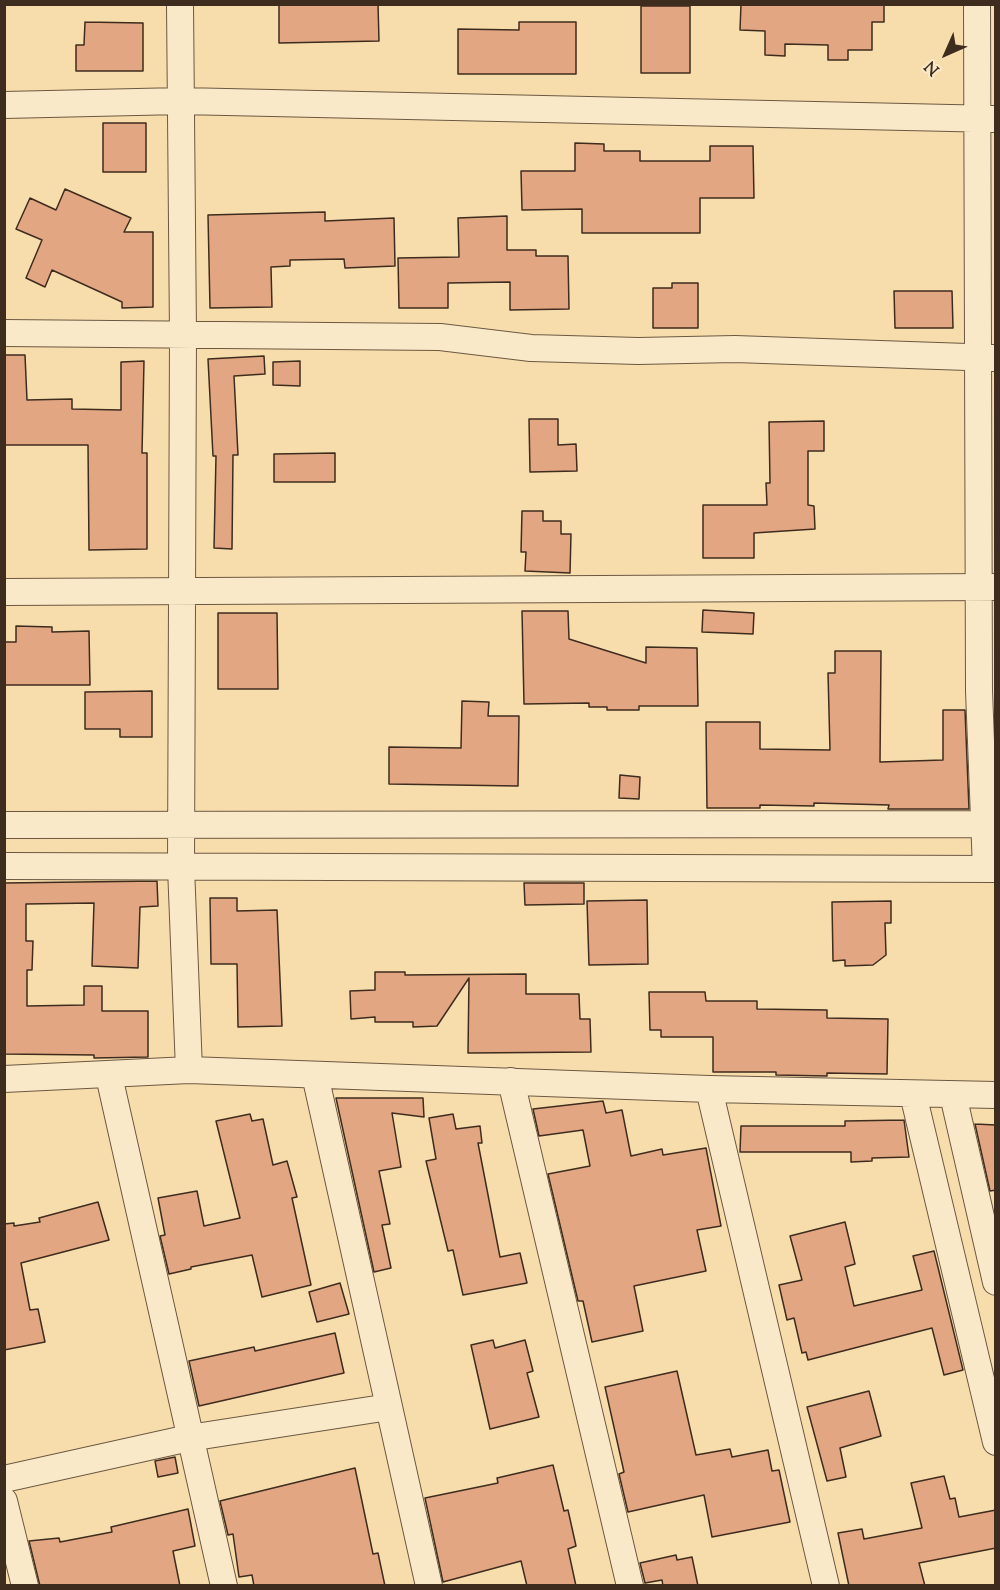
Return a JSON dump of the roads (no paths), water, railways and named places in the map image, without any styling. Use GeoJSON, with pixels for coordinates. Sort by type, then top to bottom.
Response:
{"type":"FeatureCollection","features":[{"type":"Feature","properties":{"kind":"street"},"geometry":{"type":"LineString","coordinates":[[180,4],[183,335],[181,867],[189,1070]]}},
{"type":"Feature","properties":{"kind":"street"},"geometry":{"type":"LineString","coordinates":[[4,866],[991,869],[987,587],[986,118],[977,4]]}},
{"type":"Feature","properties":{"kind":"street"},"geometry":{"type":"LineString","coordinates":[[4,105],[181,101],[986,118]]}},
{"type":"Feature","properties":{"kind":"street"},"geometry":{"type":"LineString","coordinates":[[4,333],[440,337],[531,348],[638,351],[735,349],[987,358]]}},
{"type":"Feature","properties":{"kind":"street"},"geometry":{"type":"LineString","coordinates":[[4,592],[987,587]]}},
{"type":"Feature","properties":{"kind":"street"},"geometry":{"type":"LineString","coordinates":[[4,825],[990,824]]}},
{"type":"Feature","properties":{"kind":"street"},"geometry":{"type":"LineString","coordinates":[[4,1079],[109,1076],[189,1070],[709,1089],[996,1095]]}},
{"type":"Feature","properties":{"kind":"street"},"geometry":{"type":"LineString","coordinates":[[315,1075],[429,1586]]}},
{"type":"Feature","properties":{"kind":"street"},"geometry":{"type":"LineString","coordinates":[[109,1076],[224,1586]]}},
{"type":"Feature","properties":{"kind":"street"},"geometry":{"type":"LineString","coordinates":[[511,1081],[630,1586]]}},
{"type":"Feature","properties":{"kind":"street"},"geometry":{"type":"LineString","coordinates":[[709,1089],[826,1586]]}},
{"type":"Feature","properties":{"kind":"street"},"geometry":{"type":"LineString","coordinates":[[913,1094],[996,1442]]}},
{"type":"Feature","properties":{"kind":"street"},"geometry":{"type":"LineString","coordinates":[[952,1095],[996,1282]]}},
{"type":"Feature","properties":{"kind":"street"},"geometry":{"type":"LineString","coordinates":[[4,1479],[189,1438],[389,1407]]}},
{"type":"Feature","properties":{"kind":"street"},"geometry":{"type":"LineString","coordinates":[[4,1501],[25,1586]]}}]}
